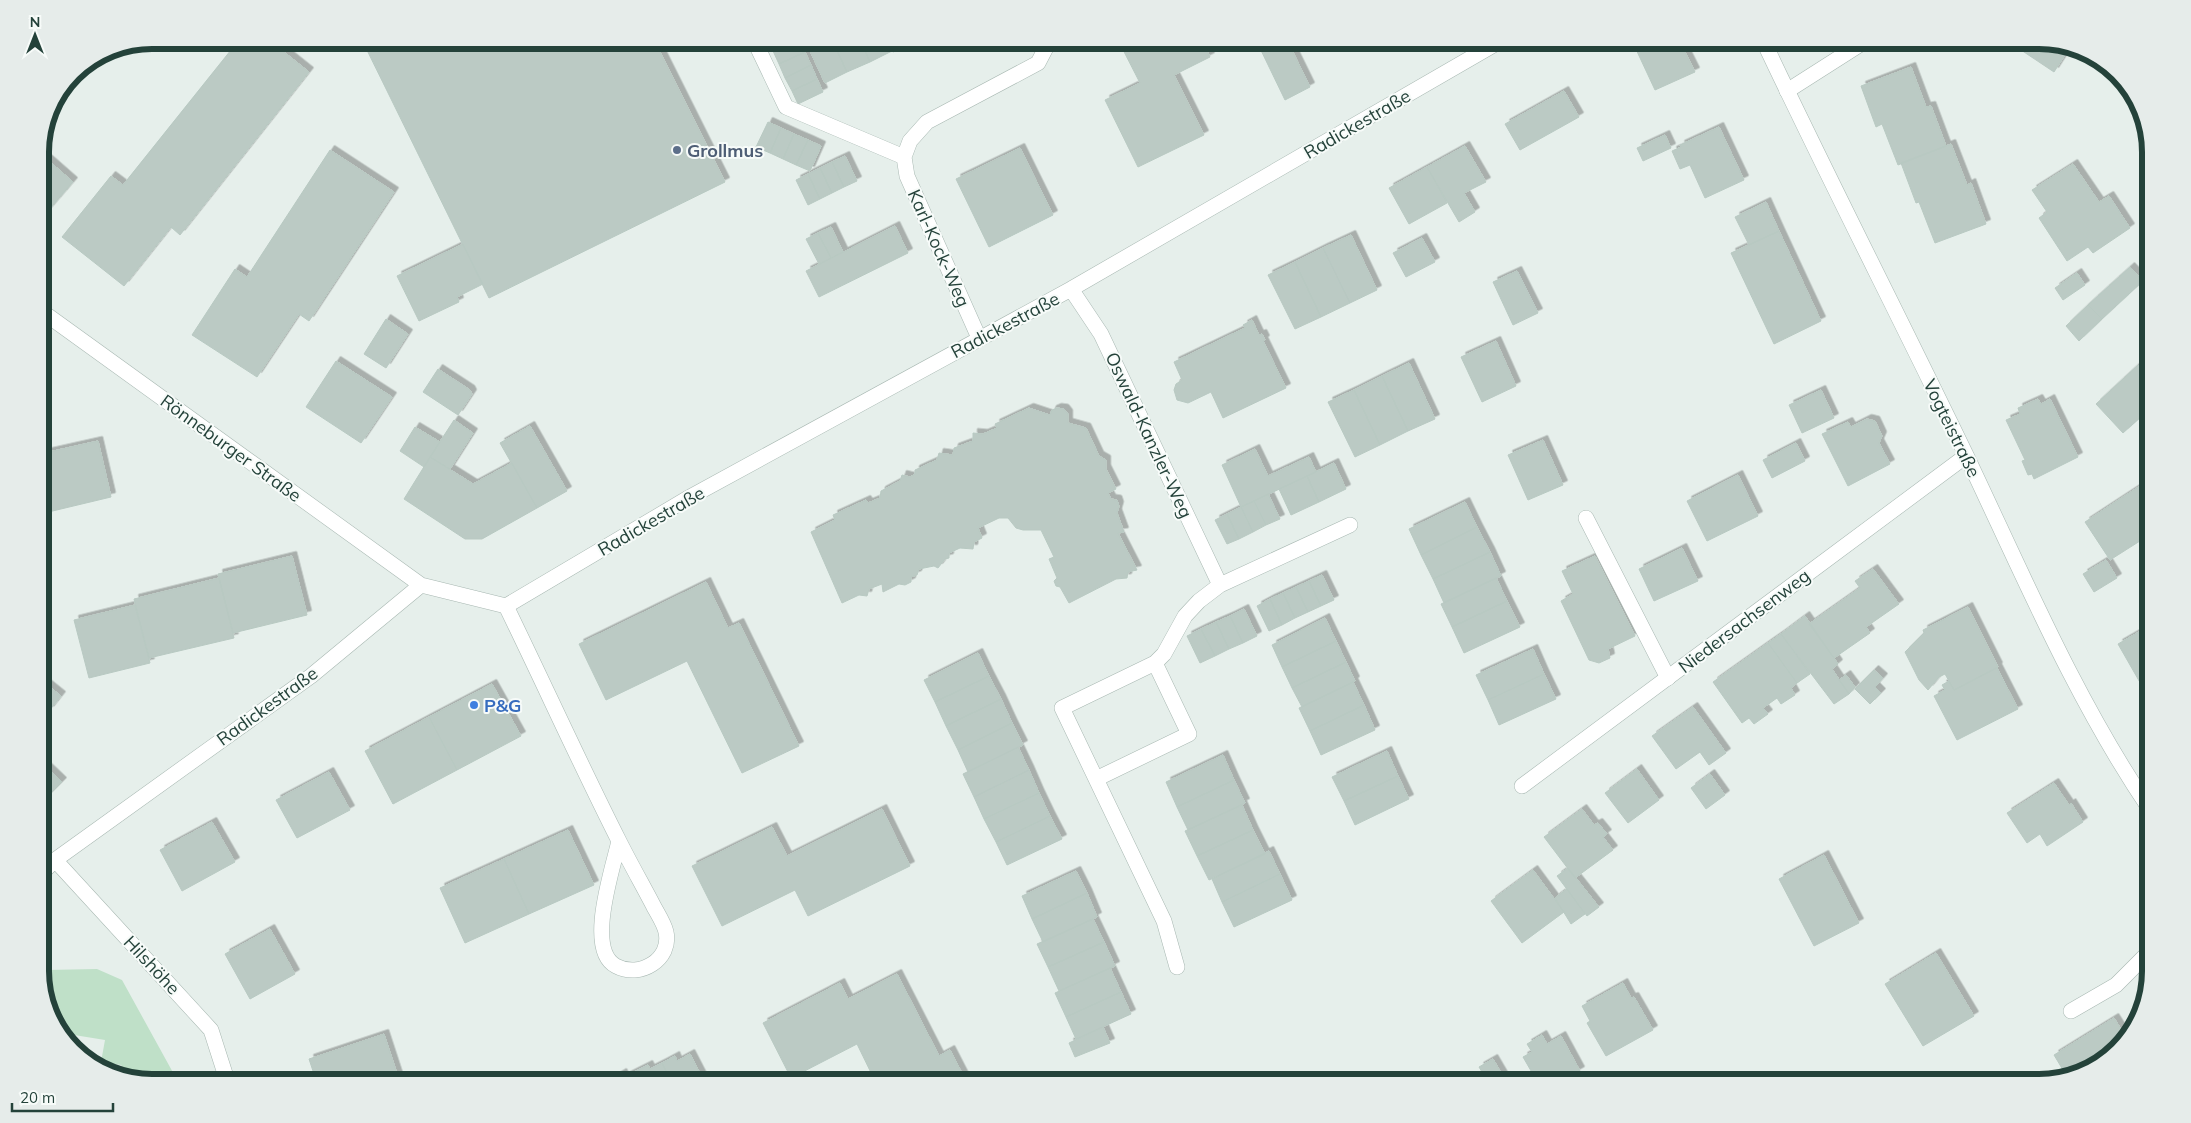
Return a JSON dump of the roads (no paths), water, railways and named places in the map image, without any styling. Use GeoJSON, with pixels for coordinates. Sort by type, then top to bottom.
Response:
{"type":"FeatureCollection","features":[{"type":"Feature","properties":{"kind":"street"},"geometry":{"type":"LineString","coordinates":[[758,49],[786,108],[904,157],[910,140],[927,122],[1038,63],[1045,49]]}},
{"type":"Feature","properties":{"kind":"street","name":"Radickestraße"},"geometry":{"type":"LineString","coordinates":[[506,606],[690,497],[1070,289],[1486,49]]}},
{"type":"Feature","properties":{"kind":"street","name":"Vogteistraße"},"geometry":{"type":"LineString","coordinates":[[1767,49],[1966,456],[2053,642],[2142,798]]}},
{"type":"Feature","properties":{"kind":"street"},"geometry":{"type":"LineString","coordinates":[[1787,91],[1853,49]]}},
{"type":"Feature","properties":{"kind":"street","name":"Karl-Kock-Weg"},"geometry":{"type":"LineString","coordinates":[[904,157],[907,176],[979,338]]}},
{"type":"Feature","properties":{"kind":"street","name":"Oswald-Kanzler-Weg"},"geometry":{"type":"LineString","coordinates":[[1070,289],[1101,334],[1220,585]]}},
{"type":"Feature","properties":{"kind":"street","name":"Rönneburger Straße"},"geometry":{"type":"LineString","coordinates":[[49,316],[421,585]]}},
{"type":"Feature","properties":{"kind":"street","name":"Niedersachsenweg"},"geometry":{"type":"LineString","coordinates":[[1522,786],[1966,456]]}},
{"type":"Feature","properties":{"kind":"street"},"geometry":{"type":"LineString","coordinates":[[1586,518],[1668,678]]}},
{"type":"Feature","properties":{"kind":"street"},"geometry":{"type":"LineString","coordinates":[[1177,967],[1164,921],[1062,708],[1155,663],[1164,654],[1185,616],[1199,600],[1220,585],[1350,525]]}},
{"type":"Feature","properties":{"kind":"street"},"geometry":{"type":"LineString","coordinates":[[421,585],[506,606],[619,841],[666,929],[667,946],[661,958],[648,967],[640,969],[618,967],[611,963],[606,957],[601,935],[602,919],[619,841]]}},
{"type":"Feature","properties":{"kind":"street","name":"Radickestraße"},"geometry":{"type":"LineString","coordinates":[[49,866],[311,676],[421,585]]}},
{"type":"Feature","properties":{"kind":"street"},"geometry":{"type":"LineString","coordinates":[[1096,780],[1189,734],[1155,663]]}},
{"type":"Feature","properties":{"kind":"street","name":"Hilshöhe"},"geometry":{"type":"LineString","coordinates":[[55,860],[211,1030],[225,1074]]}},
{"type":"Feature","properties":{"kind":"street"},"geometry":{"type":"LineString","coordinates":[[2071,1011],[2116,985],[2142,959]]}},
{"type":"Feature","properties":{"kind":"place","name":"Grollmus"},"geometry":{"type":"Point","coordinates":[677,150]}},
{"type":"Feature","properties":{"kind":"place","name":"P&G"},"geometry":{"type":"Point","coordinates":[474,705]}}]}
